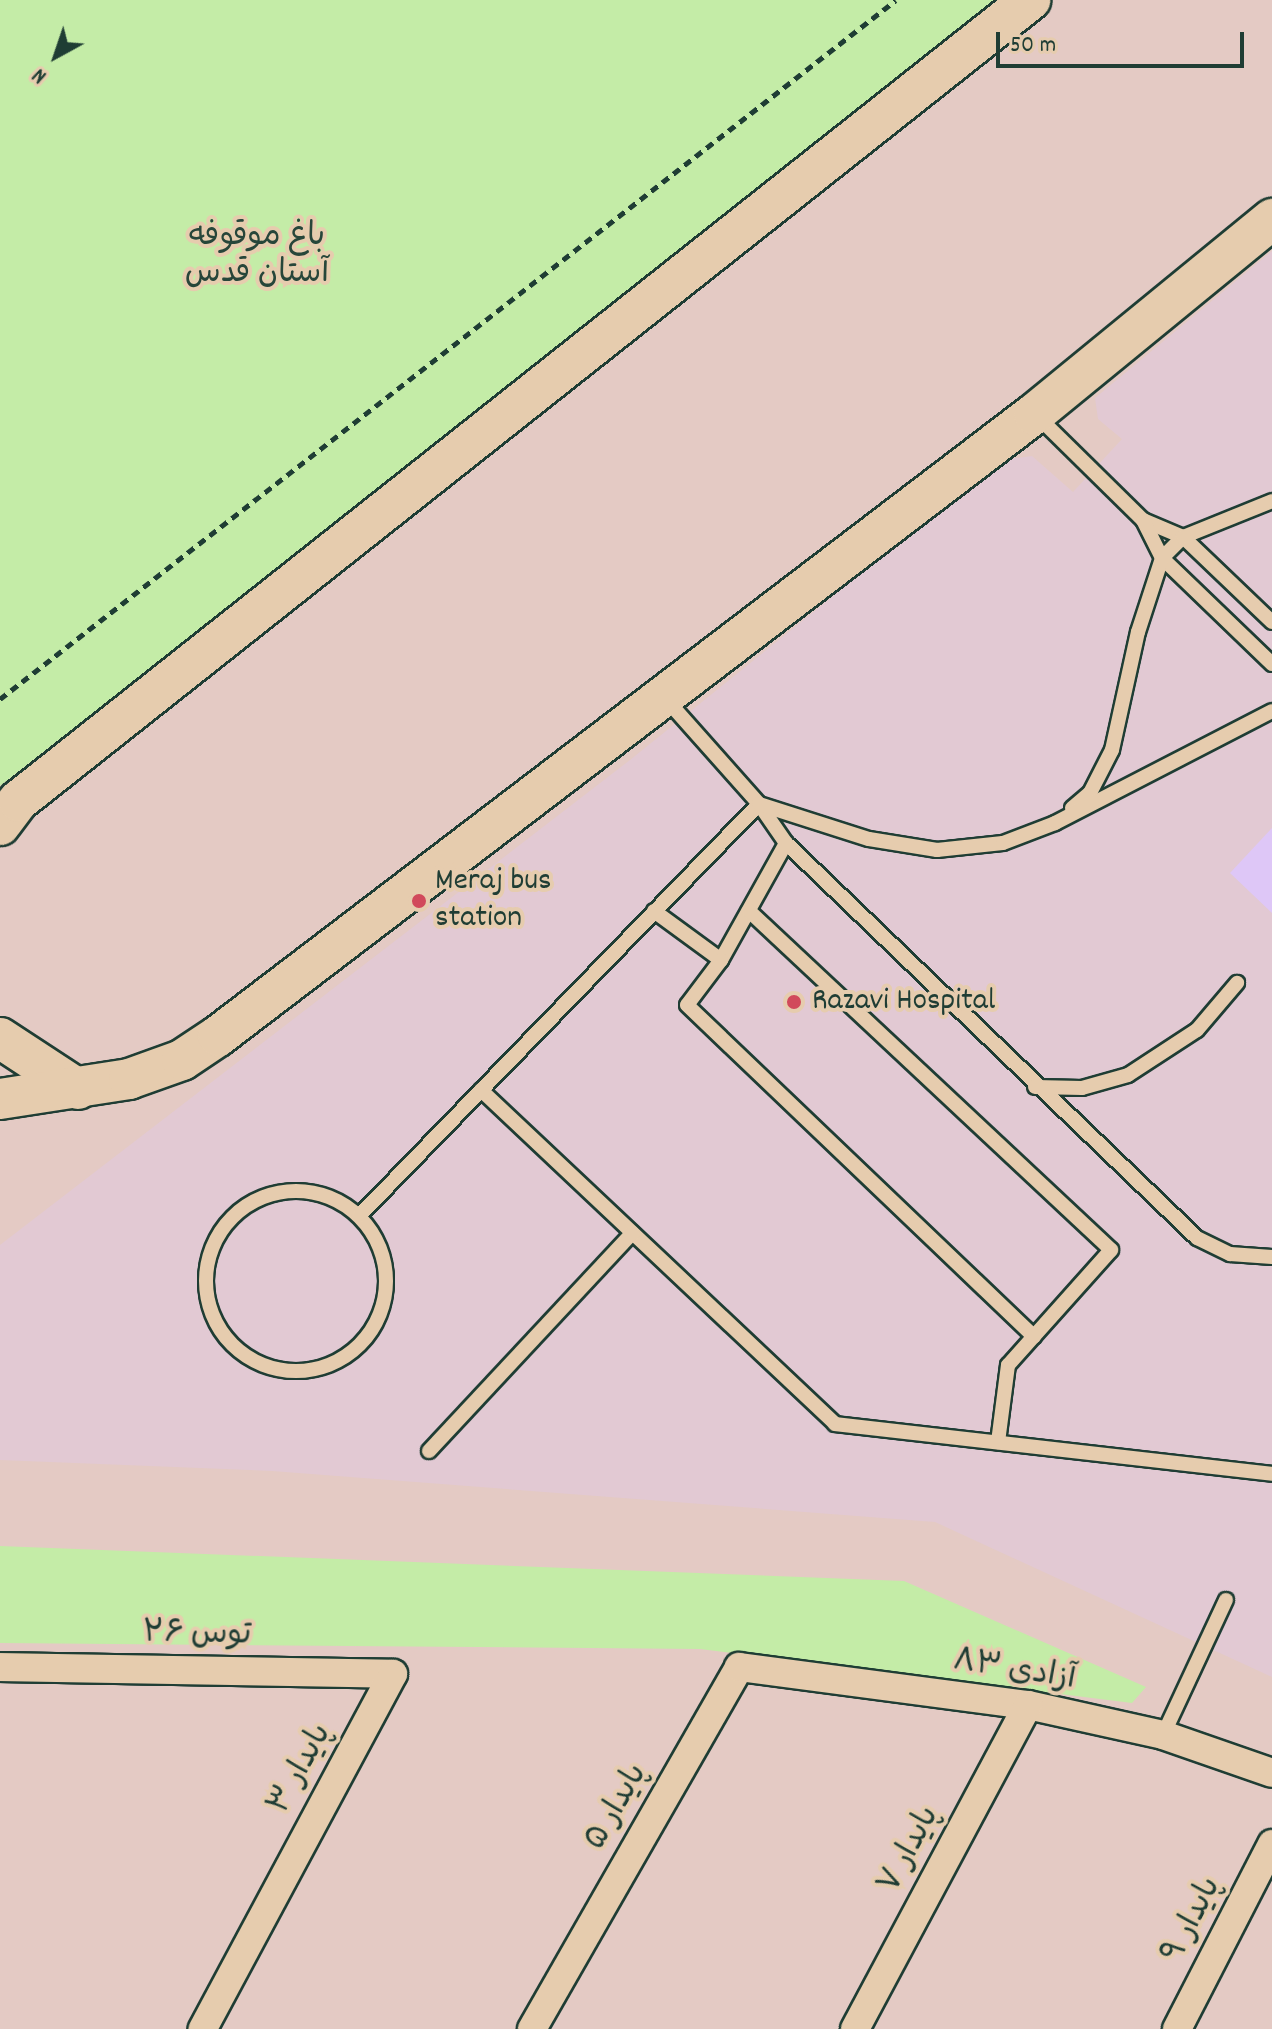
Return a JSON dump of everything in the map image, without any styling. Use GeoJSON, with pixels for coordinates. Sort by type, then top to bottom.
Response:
{"type":"FeatureCollection","features":[{"type":"Feature","properties":{"kind":"street"},"geometry":{"type":"LineString","coordinates":[[0,825],[18,801],[1030,0]]}},
{"type":"Feature","properties":{"kind":"street"},"geometry":{"type":"LineString","coordinates":[[0,1099],[78,1089],[182,1060],[218,1036],[1034,414],[1272,219]]}},
{"type":"Feature","properties":{"kind":"street"},"geometry":{"type":"LineString","coordinates":[[0,1038],[78,1089]]}},
{"type":"Feature","properties":{"kind":"street","name":"توس ۲۶"},"geometry":{"type":"LineString","coordinates":[[0,1667],[393,1674]]}},
{"type":"Feature","properties":{"kind":"street","name":"آزادی ۸۳"},"geometry":{"type":"LineString","coordinates":[[739,1667],[1028,1705],[1163,1735],[1272,1773]]}},
{"type":"Feature","properties":{"kind":"street","name":"پایدار ۵"},"geometry":{"type":"LineString","coordinates":[[532,2029],[739,1667]]}},
{"type":"Feature","properties":{"kind":"street","name":"پایدار ۳"},"geometry":{"type":"LineString","coordinates":[[203,2029],[393,1674]]}},
{"type":"Feature","properties":{"kind":"street","name":"پایدار ۷"},"geometry":{"type":"LineString","coordinates":[[855,2029],[1028,1705]]}},
{"type":"Feature","properties":{"kind":"street","name":"پایدار ۹"},"geometry":{"type":"LineString","coordinates":[[1177,2029],[1272,1844]]}},
{"type":"Feature","properties":{"kind":"lane"},"geometry":{"type":"LineString","coordinates":[[1034,414],[1143,520],[1162,558],[1272,664]]}},
{"type":"Feature","properties":{"kind":"lane"},"geometry":{"type":"LineString","coordinates":[[1055,823],[1090,793],[1112,750],[1138,632],[1162,558],[1183,537],[1272,501]]}},
{"type":"Feature","properties":{"kind":"lane"},"geometry":{"type":"LineString","coordinates":[[1143,520],[1183,537],[1272,622]]}},
{"type":"Feature","properties":{"kind":"lane"},"geometry":{"type":"LineString","coordinates":[[665,697],[759,804],[786,843],[1035,1087],[1197,1238],[1230,1254],[1272,1257]]}},
{"type":"Feature","properties":{"kind":"lane"},"geometry":{"type":"LineString","coordinates":[[759,804],[869,839],[937,850],[1003,843],[1055,823],[1272,711]]}},
{"type":"Feature","properties":{"kind":"lane"},"geometry":{"type":"LineString","coordinates":[[359,1216],[759,804]]}},
{"type":"Feature","properties":{"kind":"lane"},"geometry":{"type":"LineString","coordinates":[[786,843],[721,960],[687,1005],[1034,1337]]}},
{"type":"Feature","properties":{"kind":"lane"},"geometry":{"type":"LineString","coordinates":[[654,911],[721,960]]}},
{"type":"Feature","properties":{"kind":"lane"},"geometry":{"type":"LineString","coordinates":[[749,911],[1111,1250],[1008,1365],[998,1442]]}},
{"type":"Feature","properties":{"kind":"lane"},"geometry":{"type":"LineString","coordinates":[[1035,1087],[1082,1088],[1128,1075],[1197,1030],[1237,983]]}},
{"type":"Feature","properties":{"kind":"lane"},"geometry":{"type":"LineString","coordinates":[[481,1090],[835,1424],[1272,1474]]}},
{"type":"Feature","properties":{"kind":"lane"},"geometry":{"type":"LineString","coordinates":[[280,1191],[309,1191],[336,1200],[359,1216],[376,1238],[385,1265],[381,1307],[361,1344],[338,1361],[312,1370],[283,1370],[256,1362],[233,1345],[216,1322],[207,1296],[206,1268],[214,1240],[231,1217],[254,1200],[280,1191]]}},
{"type":"Feature","properties":{"kind":"lane"},"geometry":{"type":"LineString","coordinates":[[429,1451],[632,1233]]}},
{"type":"Feature","properties":{"kind":"lane"},"geometry":{"type":"LineString","coordinates":[[1163,1735],[1226,1600]]}},
{"type":"Feature","properties":{"kind":"path"},"geometry":{"type":"LineString","coordinates":[[0,699],[896,0]]}},
{"type":"Feature","properties":{"kind":"shaded area","name":"Razavi Hospital"},"geometry":{"type":"Polygon","coordinates":[[[1272,251],[1272,1677],[935,1522],[272,1471],[0,1460],[0,1245],[630,760],[1002,460],[1032,456],[1073,492],[1122,439],[1098,419],[1095,398],[1272,251]]]}},
{"type":"Feature","properties":{"kind":"green space","name":"باغ موقوفه آستان قدس"},"geometry":{"type":"Polygon","coordinates":[[[0,0],[1001,0],[0,786],[0,0]]]}},
{"type":"Feature","properties":{"kind":"green space"},"geometry":{"type":"Polygon","coordinates":[[[0,1546],[904,1581],[1146,1687],[1132,1703],[700,1649],[0,1643],[0,1546]]]}},
{"type":"Feature","properties":{"kind":"building"},"geometry":{"type":"Polygon","coordinates":[[[1272,828],[1272,913],[1230,873],[1272,828]]]}},
{"type":"Feature","properties":{"kind":"place","name":"Meraj bus station"},"geometry":{"type":"Point","coordinates":[419,901]}},
{"type":"Feature","properties":{"kind":"place","name":"Razavi Hospital"},"geometry":{"type":"Point","coordinates":[794,1002]}}]}
